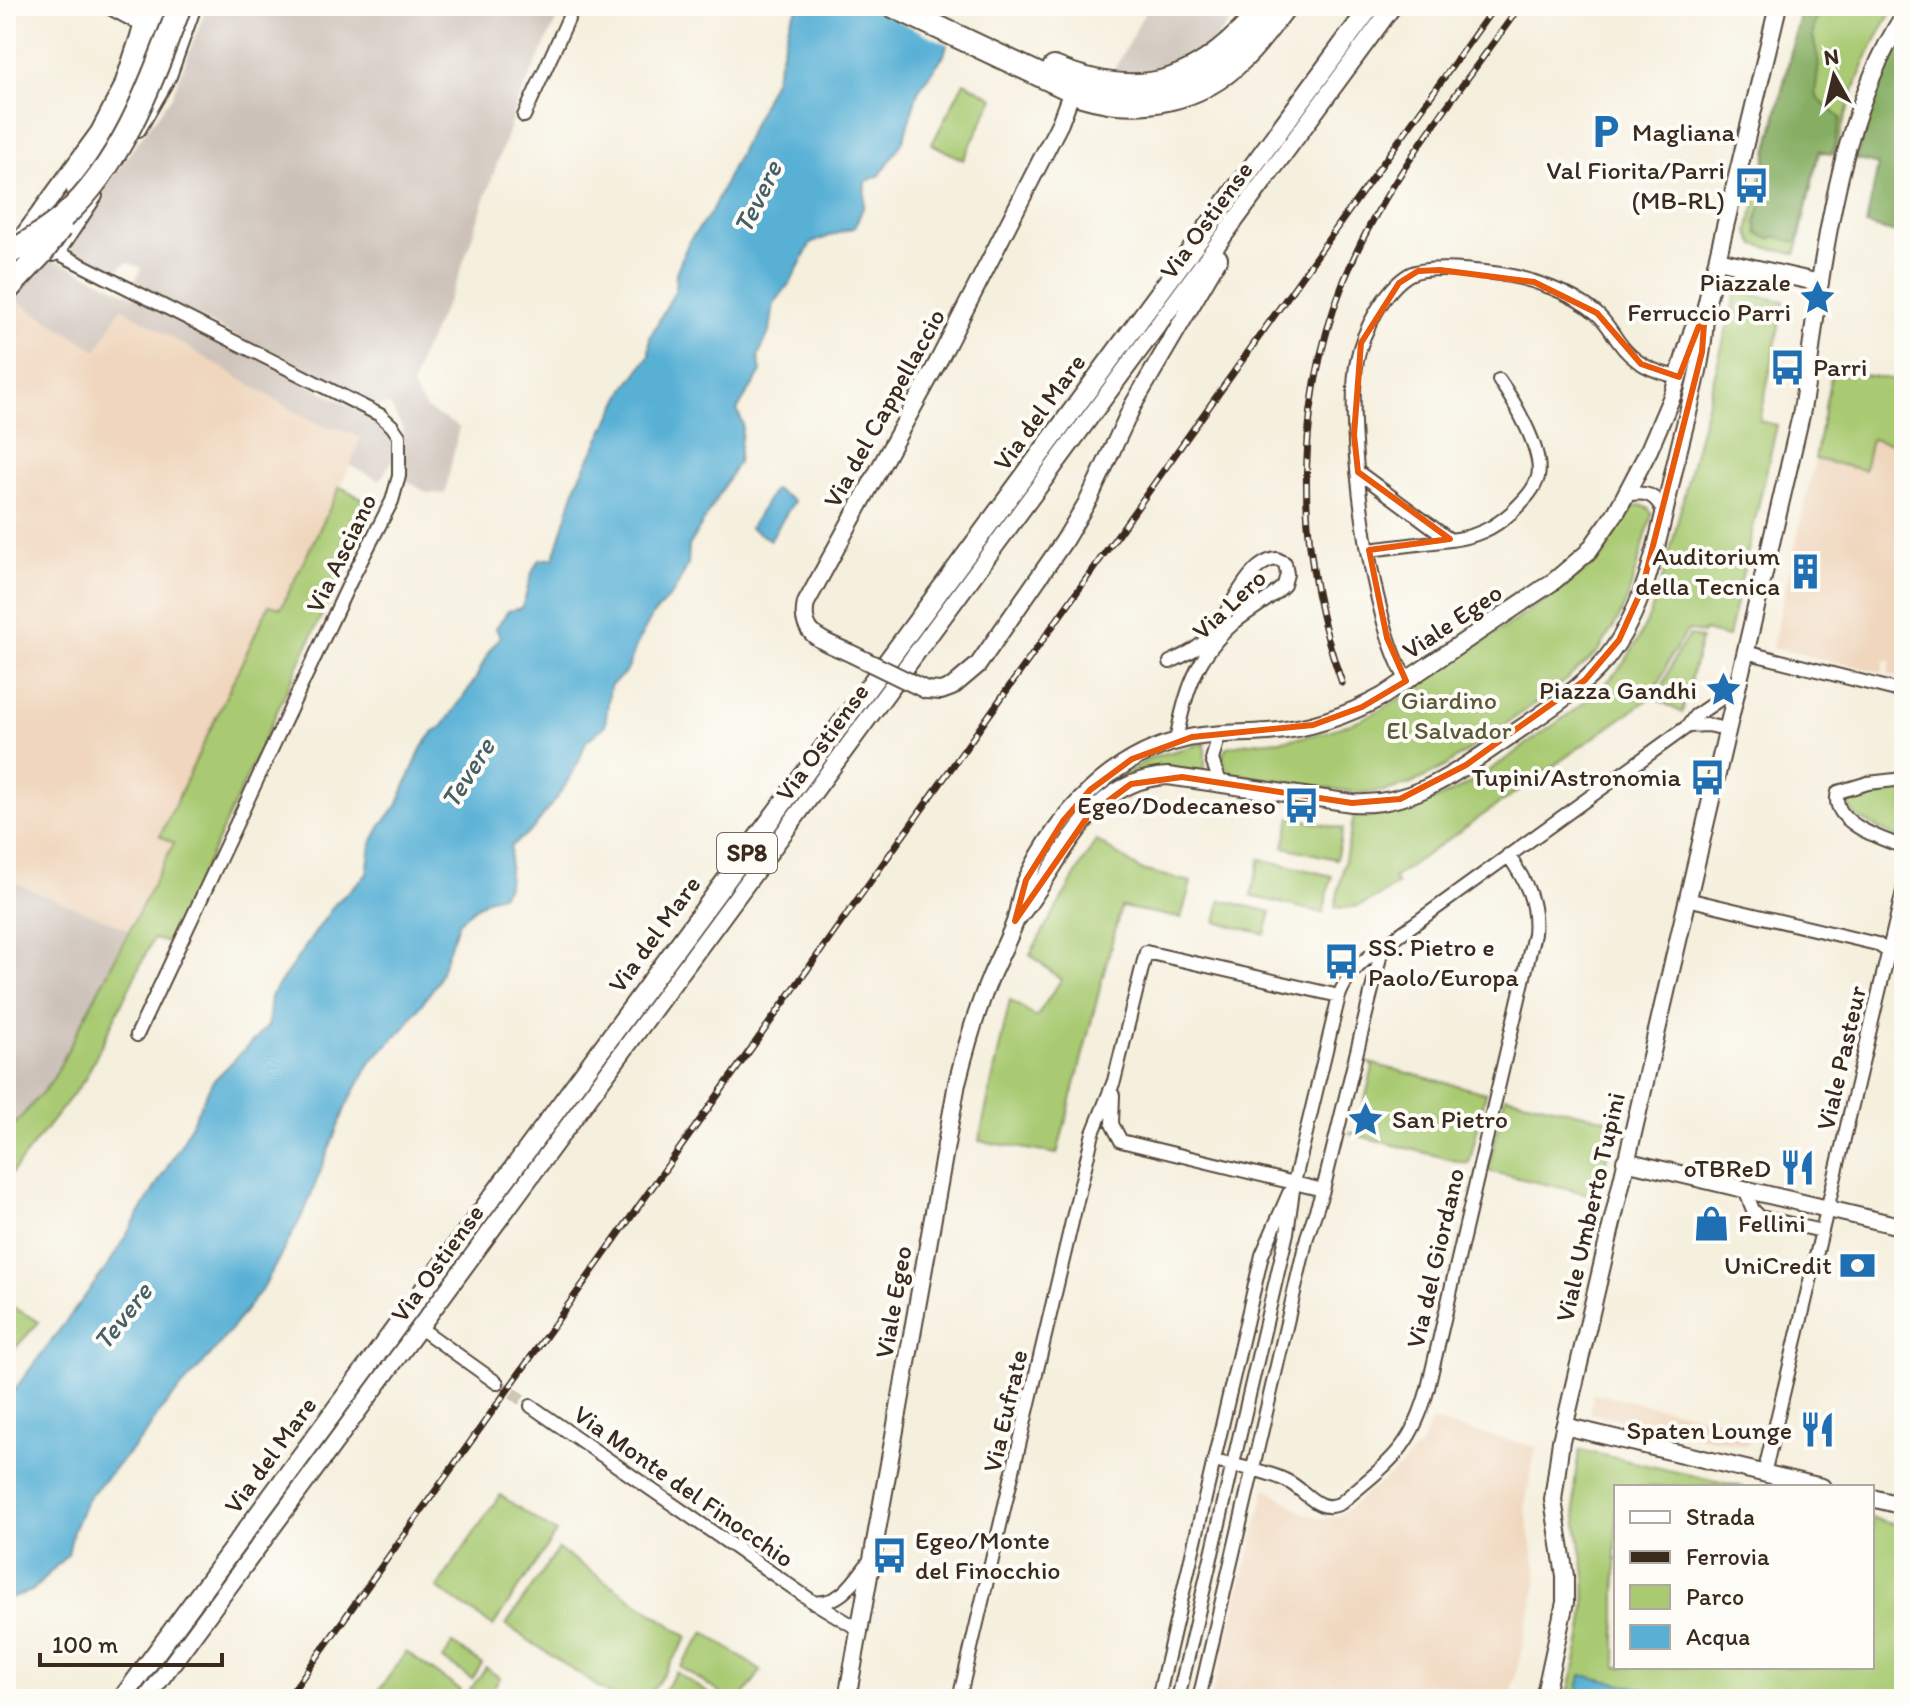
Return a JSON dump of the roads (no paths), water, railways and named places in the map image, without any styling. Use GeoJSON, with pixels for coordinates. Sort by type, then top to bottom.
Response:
{"type":"FeatureCollection","features":[{"type":"Feature","properties":{"kind":"highway"},"geometry":{"type":"LineString","coordinates":[[6,291],[49,243],[73,206],[109,161],[134,119],[180,6]]}},
{"type":"Feature","properties":{"kind":"highway"},"geometry":{"type":"LineString","coordinates":[[893,6],[1052,74],[1098,90],[1115,103],[1169,99],[1225,73],[1242,58],[1285,6]]}},
{"type":"Feature","properties":{"kind":"highway"},"geometry":{"type":"LineString","coordinates":[[923,6],[1052,74],[1072,91],[1142,85],[1193,72],[1227,49],[1265,6]]}},
{"type":"Feature","properties":{"kind":"highway"},"geometry":{"type":"LineString","coordinates":[[6,255],[47,229],[73,206]]}},
{"type":"Feature","properties":{"kind":"main road"},"geometry":{"type":"LineString","coordinates":[[6,265],[99,132],[122,88],[149,6]]}},
{"type":"Feature","properties":{"kind":"main road"},"geometry":{"type":"LineString","coordinates":[[6,265],[85,178],[120,121],[141,74],[163,6]]}},
{"type":"Feature","properties":{"kind":"main road","name":"Via del Mare"},"geometry":{"type":"LineString","coordinates":[[122,1699],[1371,6]]}},
{"type":"Feature","properties":{"kind":"main road","name":"Via Ostiense"},"geometry":{"type":"LineString","coordinates":[[146,1699],[1393,6]]}},
{"type":"Feature","properties":{"kind":"main road","name":"Viale Egeo"},"geometry":{"type":"LineString","coordinates":[[1015,921],[1043,886],[1083,821],[1127,785],[1155,777],[1220,782],[1368,804],[1407,797],[1443,779],[1555,702],[1585,680],[1607,657],[1640,596],[1663,513],[1702,352],[1705,310],[1778,6]]}},
{"type":"Feature","properties":{"kind":"main road"},"geometry":{"type":"LineString","coordinates":[[1726,729],[1804,398],[1820,283],[1846,157],[1872,73],[1904,15]]}},
{"type":"Feature","properties":{"kind":"main road","name":"Via del Cappellaccio"},"geometry":{"type":"LineString","coordinates":[[1072,91],[1060,123],[947,344],[813,588],[805,610],[805,623],[810,631],[926,690],[948,689],[976,667],[1089,499],[1118,432],[1219,258],[1234,223]]}},
{"type":"Feature","properties":{"kind":"main road"},"geometry":{"type":"LineString","coordinates":[[1718,260],[1820,283]]}},
{"type":"Feature","properties":{"kind":"main road","name":"Viale Egeo"},"geometry":{"type":"LineString","coordinates":[[847,1699],[954,1095],[981,1002],[1015,921],[1026,880],[1069,812],[1118,768],[1150,750],[1176,741],[1219,734],[1279,731],[1313,725],[1355,711],[1407,680],[1574,566],[1601,535],[1626,495],[1661,424],[1693,329],[1705,310]]}},
{"type":"Feature","properties":{"kind":"main road","name":"Viale Umberto Tupini"},"geometry":{"type":"LineString","coordinates":[[1544,1699],[1565,1602],[1565,1576],[1553,1500],[1554,1475],[1726,729]]}},
{"type":"Feature","properties":{"kind":"main road"},"geometry":{"type":"LineString","coordinates":[[1625,1161],[1904,1227]]}},
{"type":"Feature","properties":{"kind":"main road"},"geometry":{"type":"LineString","coordinates":[[1564,1426],[1813,1485]]}},
{"type":"Feature","properties":{"kind":"main road"},"geometry":{"type":"LineString","coordinates":[[1874,1498],[1904,1506]]}},
{"type":"Feature","properties":{"kind":"street"},"geometry":{"type":"LineString","coordinates":[[106,6],[143,26]]}},
{"type":"Feature","properties":{"kind":"street"},"geometry":{"type":"LineString","coordinates":[[6,265],[58,253],[167,83],[195,6]]}},
{"type":"Feature","properties":{"kind":"street"},"geometry":{"type":"LineString","coordinates":[[524,116],[574,6]]}},
{"type":"Feature","properties":{"kind":"street"},"geometry":{"type":"LineString","coordinates":[[141,74],[167,83]]}},
{"type":"Feature","properties":{"kind":"street","name":"Via Asciano"},"geometry":{"type":"LineString","coordinates":[[58,253],[380,415],[399,436],[399,476],[392,501],[350,582],[137,1035]]}},
{"type":"Feature","properties":{"kind":"street"},"geometry":{"type":"LineString","coordinates":[[1407,680],[1389,643],[1369,550],[1354,435],[1354,387],[1361,343],[1371,321],[1396,286],[1418,271],[1488,272],[1539,284],[1597,313],[1620,345],[1641,364],[1659,373],[1679,377]]}},
{"type":"Feature","properties":{"kind":"street"},"geometry":{"type":"LineString","coordinates":[[1369,550],[1474,536],[1498,524],[1526,497],[1537,479],[1539,466],[1535,449],[1515,404],[1499,380]]}},
{"type":"Feature","properties":{"kind":"street"},"geometry":{"type":"LineString","coordinates":[[1358,472],[1450,540]]}},
{"type":"Feature","properties":{"kind":"street"},"geometry":{"type":"LineString","coordinates":[[1626,495],[1650,495],[1663,513]]}},
{"type":"Feature","properties":{"kind":"street","name":"Via Lero"},"geometry":{"type":"LineString","coordinates":[[1170,662],[1193,651],[1212,634],[1260,564],[1277,559],[1285,563],[1287,574],[1284,585],[1228,629],[1196,669],[1187,688],[1176,741]]}},
{"type":"Feature","properties":{"kind":"street"},"geometry":{"type":"LineString","coordinates":[[1746,647],[1904,692]]}},
{"type":"Feature","properties":{"kind":"street"},"geometry":{"type":"LineString","coordinates":[[1178,1699],[1271,1305],[1294,1183],[1339,996],[1354,970],[1383,947],[1735,689]]}},
{"type":"Feature","properties":{"kind":"street"},"geometry":{"type":"LineString","coordinates":[[1688,726],[1708,725],[1726,729]]}},
{"type":"Feature","properties":{"kind":"street"},"geometry":{"type":"LineString","coordinates":[[1219,734],[1212,760],[1220,782]]}},
{"type":"Feature","properties":{"kind":"street"},"geometry":{"type":"LineString","coordinates":[[1904,779],[1851,786],[1838,792],[1836,800],[1838,808],[1852,822],[1885,841],[1904,847]]}},
{"type":"Feature","properties":{"kind":"street","name":"Via del Giordano"},"geometry":{"type":"LineString","coordinates":[[1253,1471],[1288,1481],[1321,1505],[1334,1506],[1395,1455],[1411,1436],[1417,1422],[1428,1388],[1535,930],[1530,890],[1508,855]]}},
{"type":"Feature","properties":{"kind":"street","name":"Viale Pasteur"},"geometry":{"type":"LineString","coordinates":[[1764,1474],[1904,887]]}},
{"type":"Feature","properties":{"kind":"street"},"geometry":{"type":"LineString","coordinates":[[1687,899],[1877,944],[1889,952],[1904,955]]}},
{"type":"Feature","properties":{"kind":"street"},"geometry":{"type":"LineString","coordinates":[[1199,1699],[1307,1237],[1323,1190],[1383,947]]}},
{"type":"Feature","properties":{"kind":"street"},"geometry":{"type":"LineString","coordinates":[[1323,1190],[1121,1141],[1111,1118],[1114,1081],[1146,952],[1339,996]]}},
{"type":"Feature","properties":{"kind":"street","name":"Via Eufrate"},"geometry":{"type":"LineString","coordinates":[[959,1699],[1093,1133],[1114,1081]]}},
{"type":"Feature","properties":{"kind":"street"},"geometry":{"type":"LineString","coordinates":[[1158,1699],[1251,1300],[1267,1241],[1294,1183]]}},
{"type":"Feature","properties":{"kind":"street"},"geometry":{"type":"LineString","coordinates":[[1745,1190],[1760,1217],[1822,1231]]}},
{"type":"Feature","properties":{"kind":"street"},"geometry":{"type":"LineString","coordinates":[[1251,1300],[1290,1309]]}},
{"type":"Feature","properties":{"kind":"street"},"geometry":{"type":"LineString","coordinates":[[420,1328],[497,1383]]}},
{"type":"Feature","properties":{"kind":"street"},"geometry":{"type":"LineString","coordinates":[[1236,1371],[1274,1380]]}},
{"type":"Feature","properties":{"kind":"street","name":"Via Monte del Finocchio"},"geometry":{"type":"LineString","coordinates":[[531,1406],[812,1601],[860,1630]]}},
{"type":"Feature","properties":{"kind":"street"},"geometry":{"type":"LineString","coordinates":[[1214,1461],[1253,1471]]}},
{"type":"Feature","properties":{"kind":"street"},"geometry":{"type":"LineString","coordinates":[[1195,1541],[1234,1549]]}},
{"type":"Feature","properties":{"kind":"street"},"geometry":{"type":"LineString","coordinates":[[812,1601],[823,1603],[838,1598],[872,1557]]}},
{"type":"Feature","properties":{"kind":"street"},"geometry":{"type":"LineString","coordinates":[[1173,1633],[1213,1642]]}},
{"type":"Feature","properties":{"kind":"water","name":"Tevere"},"geometry":{"type":"Polygon","coordinates":[[[799,6],[967,6],[944,55],[918,91],[903,141],[880,175],[865,182],[864,205],[855,227],[811,243],[791,281],[774,304],[770,330],[758,357],[761,372],[737,410],[743,424],[738,462],[689,546],[688,565],[674,592],[652,616],[627,671],[610,686],[605,726],[586,741],[563,789],[532,830],[511,846],[508,884],[501,895],[487,899],[459,921],[437,983],[403,1029],[372,1060],[347,1104],[305,1210],[263,1288],[211,1355],[160,1411],[145,1435],[86,1500],[73,1531],[68,1554],[32,1591],[6,1599],[6,1401],[109,1264],[183,1141],[212,1082],[268,1026],[271,996],[335,904],[367,874],[371,844],[397,806],[422,747],[443,726],[475,680],[489,651],[500,637],[496,628],[508,611],[521,608],[539,560],[554,558],[577,483],[625,389],[649,356],[650,337],[675,291],[676,273],[689,241],[710,214],[775,78],[790,21],[799,6]]]}},
{"type":"Feature","properties":{"kind":"water"},"geometry":{"type":"Polygon","coordinates":[[[774,489],[794,501],[770,540],[750,528],[774,489]]]}},
{"type":"Feature","properties":{"kind":"water"},"geometry":{"type":"Polygon","coordinates":[[[1581,1675],[1692,1699],[1576,1699],[1581,1675]]]}},
{"type":"Feature","properties":{"kind":"tunnel"},"geometry":{"type":"LineString","coordinates":[[497,1383],[531,1406]]}},
{"type":"Feature","properties":{"kind":"railway"},"geometry":{"type":"LineString","coordinates":[[287,1699],[1495,6]]}},
{"type":"Feature","properties":{"kind":"railway"},"geometry":{"type":"LineString","coordinates":[[1342,683],[1314,576],[1308,521],[1307,466],[1311,412],[1320,358],[1335,305],[1356,253],[1391,189],[1520,6]]}},
{"type":"Feature","properties":{"kind":"place","name":"Magliana"},"geometry":{"type":"Point","coordinates":[1606,132]}},
{"type":"Feature","properties":{"kind":"place","name":"Val Fiorita/Parri (MB-RL)"},"geometry":{"type":"Point","coordinates":[1751,185]}},
{"type":"Feature","properties":{"kind":"place","name":"Piazzale Ferruccio Parri"},"geometry":{"type":"Point","coordinates":[1817,297]}},
{"type":"Feature","properties":{"kind":"place","name":"Parri"},"geometry":{"type":"Point","coordinates":[1787,367]}},
{"type":"Feature","properties":{"kind":"place","name":"Auditorium della Tecnica"},"geometry":{"type":"Point","coordinates":[1806,571]}},
{"type":"Feature","properties":{"kind":"place","name":"Piazza Gandhi"},"geometry":{"type":"Point","coordinates":[1723,690]}},
{"type":"Feature","properties":{"kind":"place","name":"Tupini/Astronomia"},"geometry":{"type":"Point","coordinates":[1707,777]}},
{"type":"Feature","properties":{"kind":"place","name":"Egeo/Dodecaneso"},"geometry":{"type":"Point","coordinates":[1302,805]}},
{"type":"Feature","properties":{"kind":"place","name":"SS. Pietro e Paolo/Europa"},"geometry":{"type":"Point","coordinates":[1342,962]}},
{"type":"Feature","properties":{"kind":"place","name":"San Pietro"},"geometry":{"type":"Point","coordinates":[1366,1119]}},
{"type":"Feature","properties":{"kind":"place","name":"oTBReD"},"geometry":{"type":"Point","coordinates":[1797,1168]}},
{"type":"Feature","properties":{"kind":"place","name":"Fellini"},"geometry":{"type":"Point","coordinates":[1712,1223]}},
{"type":"Feature","properties":{"kind":"place","name":"UniCredit"},"geometry":{"type":"Point","coordinates":[1858,1265]}},
{"type":"Feature","properties":{"kind":"place","name":"Spaten Lounge"},"geometry":{"type":"Point","coordinates":[1818,1430]}},
{"type":"Feature","properties":{"kind":"place","name":"Egeo/Monte del Finocchio"},"geometry":{"type":"Point","coordinates":[889,1555]}},
{"type":"Feature","properties":{"kind":"park label","name":"Giardino El Salvador"},"geometry":{"type":"Point","coordinates":[1449,715]}}]}
